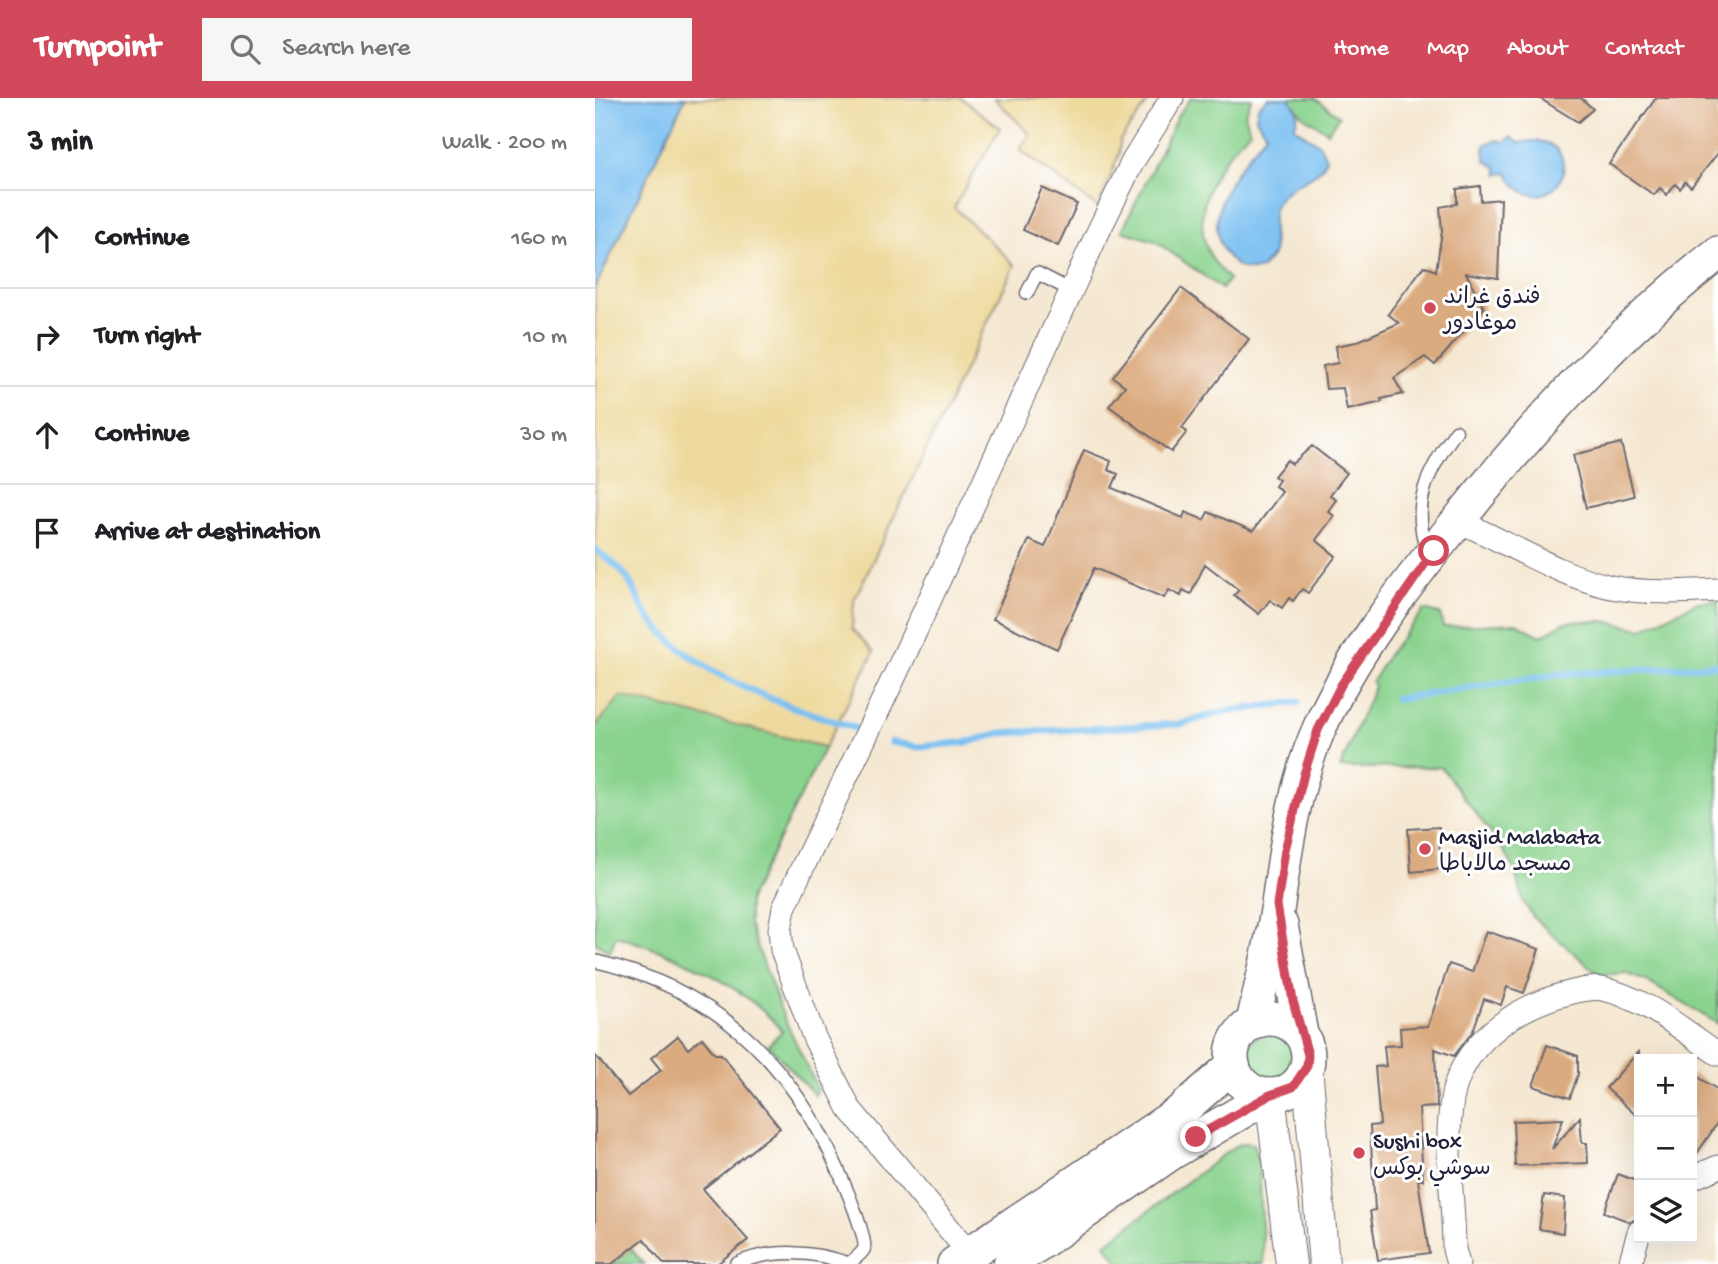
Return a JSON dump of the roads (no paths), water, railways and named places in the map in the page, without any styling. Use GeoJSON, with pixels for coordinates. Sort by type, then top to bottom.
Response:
{"type":"FeatureCollection","features":[{"type":"Feature","properties":{"kind":"main road"},"geometry":{"type":"LineString","coordinates":[[1253,1023],[1277,905],[1285,850],[1304,774],[1318,730],[1349,674],[1429,557],[1582,373],[1656,304],[1718,253]]}},
{"type":"Feature","properties":{"kind":"main road"},"geometry":{"type":"LineString","coordinates":[[1010,1264],[1173,1152],[1270,1095],[1293,1087],[1307,1066],[1308,1055],[1301,1034],[1277,905]]}},
{"type":"Feature","properties":{"kind":"main road"},"geometry":{"type":"LineString","coordinates":[[1270,1095],[1246,1086],[1233,1065],[1236,1041],[1253,1023],[1265,1019],[1279,1020],[1301,1034]]}},
{"type":"Feature","properties":{"kind":"main road"},"geometry":{"type":"LineString","coordinates":[[962,1259],[1181,1111],[1233,1065]]}},
{"type":"Feature","properties":{"kind":"street"},"geometry":{"type":"LineString","coordinates":[[962,1259],[849,1108],[814,1037],[782,950],[780,929],[784,908],[1072,291],[1133,162],[1172,98]]}},
{"type":"Feature","properties":{"kind":"street"},"geometry":{"type":"LineString","coordinates":[[1458,521],[1562,569],[1609,586],[1673,593],[1718,590]]}},
{"type":"Feature","properties":{"kind":"street"},"geometry":{"type":"LineString","coordinates":[[1458,1264],[1454,1249],[1450,1135],[1452,1098],[1466,1062],[1494,1028],[1536,1002],[1580,990],[1602,989],[1644,1005],[1718,1054]]}},
{"type":"Feature","properties":{"kind":"street"},"geometry":{"type":"LineString","coordinates":[[1307,1066],[1324,1264]]}},
{"type":"Feature","properties":{"kind":"street"},"geometry":{"type":"LineString","coordinates":[[1270,1095],[1291,1264]]}},
{"type":"Feature","properties":{"kind":"street"},"geometry":{"type":"LineString","coordinates":[[1697,1176],[1718,1167]]}},
{"type":"Feature","properties":{"kind":"street"},"geometry":{"type":"LineString","coordinates":[[1630,1264],[1636,1243]]}},
{"type":"Feature","properties":{"kind":"lane"},"geometry":{"type":"LineString","coordinates":[[1027,293],[1037,273],[1072,291]]}},
{"type":"Feature","properties":{"kind":"lane"},"geometry":{"type":"LineString","coordinates":[[1429,557],[1419,529],[1423,493],[1440,454],[1456,431]]}},
{"type":"Feature","properties":{"kind":"lane"},"geometry":{"type":"LineString","coordinates":[[595,961],[663,984],[701,1004],[734,1027],[779,1068],[813,1118],[852,1203],[864,1250],[849,1264],[794,1253],[767,1255],[736,1264]]}},
{"type":"Feature","properties":{"kind":"water"},"geometry":{"type":"Polygon","coordinates":[[[595,98],[685,98],[595,288],[595,98]]]}},
{"type":"Feature","properties":{"kind":"water"},"geometry":{"type":"Polygon","coordinates":[[[1268,98],[1288,98],[1291,101],[1297,115],[1294,127],[1320,145],[1326,159],[1318,172],[1282,195],[1277,202],[1273,215],[1273,255],[1261,269],[1251,270],[1238,266],[1227,256],[1219,240],[1217,223],[1226,190],[1266,134],[1256,118],[1258,107],[1268,98]]]}},
{"type":"Feature","properties":{"kind":"water"},"geometry":{"type":"Polygon","coordinates":[[[1511,137],[1519,143],[1544,142],[1557,149],[1563,164],[1563,174],[1551,190],[1544,194],[1527,193],[1513,182],[1508,173],[1498,174],[1497,167],[1486,161],[1486,144],[1497,140],[1505,142],[1511,137]]]}},
{"type":"Feature","properties":{"kind":"waterway"},"geometry":{"type":"LineString","coordinates":[[595,549],[624,574],[651,620],[671,641],[694,659],[745,688],[855,728]]}},
{"type":"Feature","properties":{"kind":"waterway"},"geometry":{"type":"LineString","coordinates":[[1396,699],[1562,674],[1718,665]]}},
{"type":"Feature","properties":{"kind":"waterway"},"geometry":{"type":"LineString","coordinates":[[891,742],[918,747],[969,742],[1001,733],[1181,724],[1222,712],[1298,702]]}},
{"type":"Feature","properties":{"kind":"place","name":"فندق غراند موغادور"},"geometry":{"type":"Point","coordinates":[1430,308]}},
{"type":"Feature","properties":{"kind":"place","name":"Masjid Malabata مسجد مالاباطا"},"geometry":{"type":"Point","coordinates":[1425,849]}},
{"type":"Feature","properties":{"kind":"place","name":"Sushi box سوشي بوكس"},"geometry":{"type":"Point","coordinates":[1359,1153]}}]}
